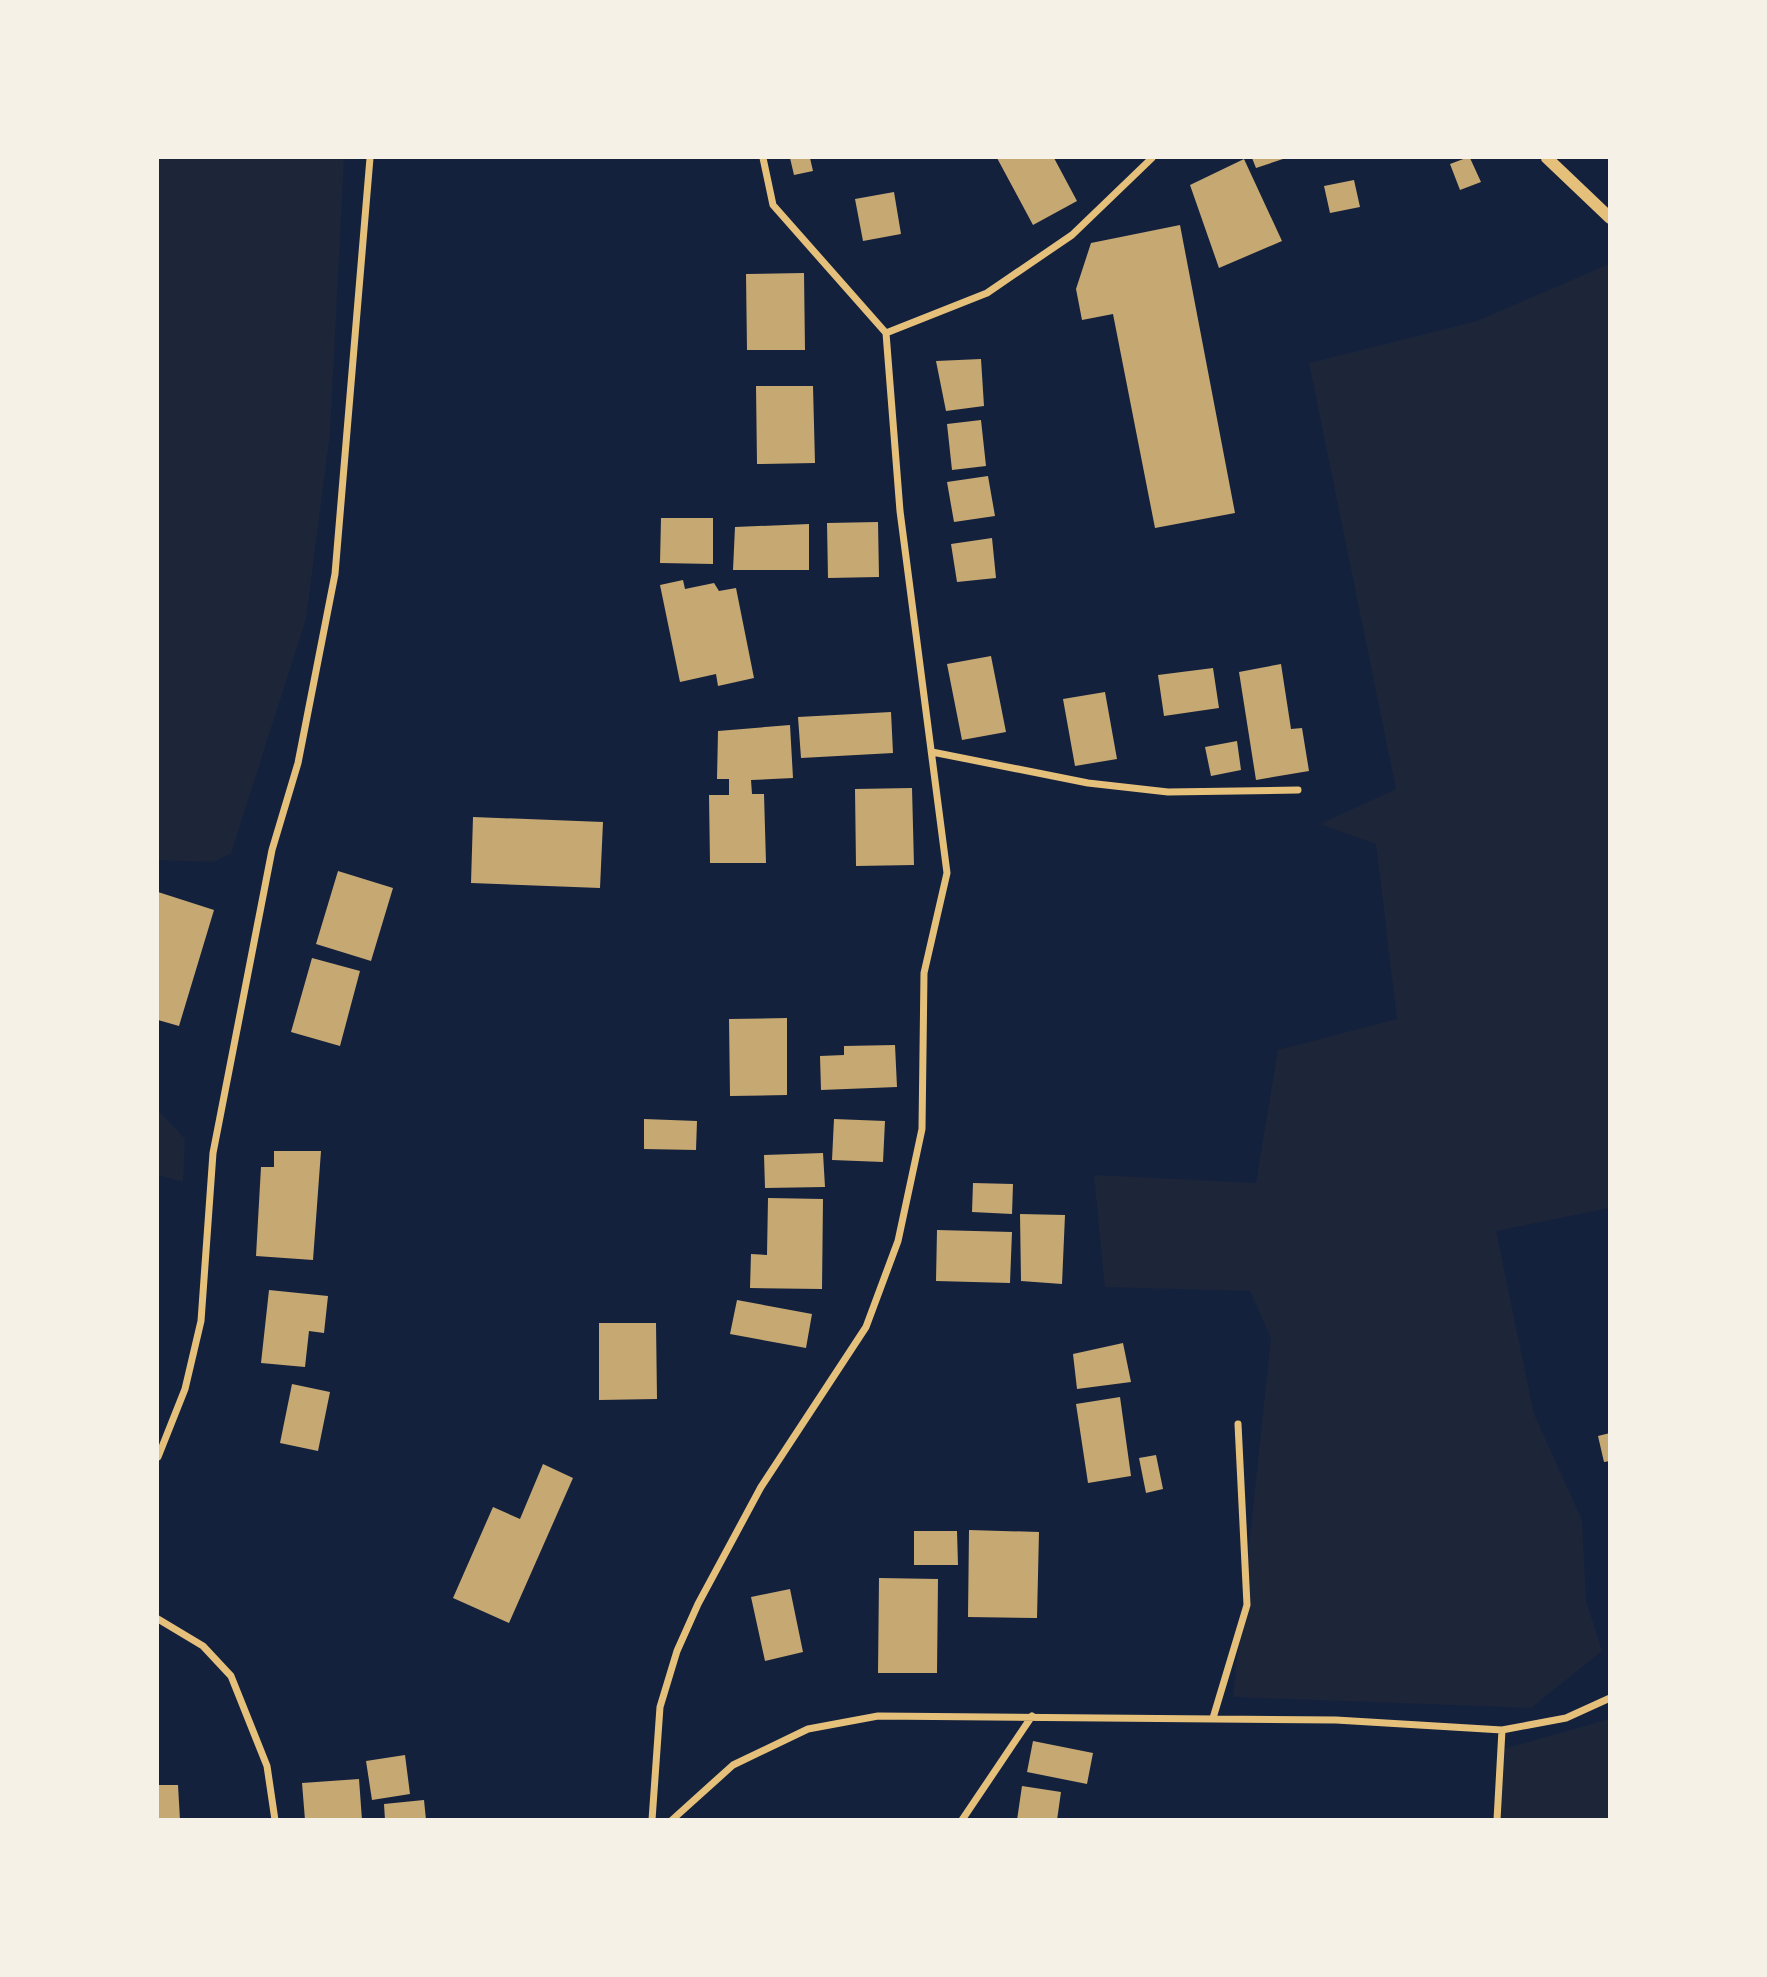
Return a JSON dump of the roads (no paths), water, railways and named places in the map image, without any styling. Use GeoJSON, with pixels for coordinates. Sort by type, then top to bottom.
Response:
{"type":"FeatureCollection","features":[{"type":"Feature","properties":{"kind":"street"},"geometry":{"type":"LineString","coordinates":[[158,1457],[185,1389],[201,1321],[213,1153],[272,850],[298,763],[335,574],[370,158]]}},
{"type":"Feature","properties":{"kind":"street"},"geometry":{"type":"LineString","coordinates":[[652,1819],[660,1707],[677,1651],[698,1604],[761,1487],[866,1327],[898,1241],[922,1129],[924,973],[947,873],[900,511],[887,333],[773,205],[763,158]]}},
{"type":"Feature","properties":{"kind":"street"},"geometry":{"type":"LineString","coordinates":[[887,333],[987,293],[1072,234],[1152,158]]}},
{"type":"Feature","properties":{"kind":"street"},"geometry":{"type":"LineString","coordinates":[[1547,158],[1609,218]]}},
{"type":"Feature","properties":{"kind":"street"},"geometry":{"type":"LineString","coordinates":[[932,752],[1088,783],[1168,792],[1298,790]]}},
{"type":"Feature","properties":{"kind":"street"},"geometry":{"type":"LineString","coordinates":[[1213,1718],[1247,1605],[1238,1424]]}},
{"type":"Feature","properties":{"kind":"street"},"geometry":{"type":"LineString","coordinates":[[158,1619],[203,1646],[231,1676],[267,1766],[275,1819]]}},
{"type":"Feature","properties":{"kind":"street"},"geometry":{"type":"LineString","coordinates":[[672,1819],[733,1765],[808,1729],[878,1716],[1336,1720],[1502,1730],[1566,1718],[1609,1699]]}},
{"type":"Feature","properties":{"kind":"street"},"geometry":{"type":"LineString","coordinates":[[962,1819],[1032,1716]]}},
{"type":"Feature","properties":{"kind":"street"},"geometry":{"type":"LineString","coordinates":[[1497,1819],[1502,1730]]}}]}
